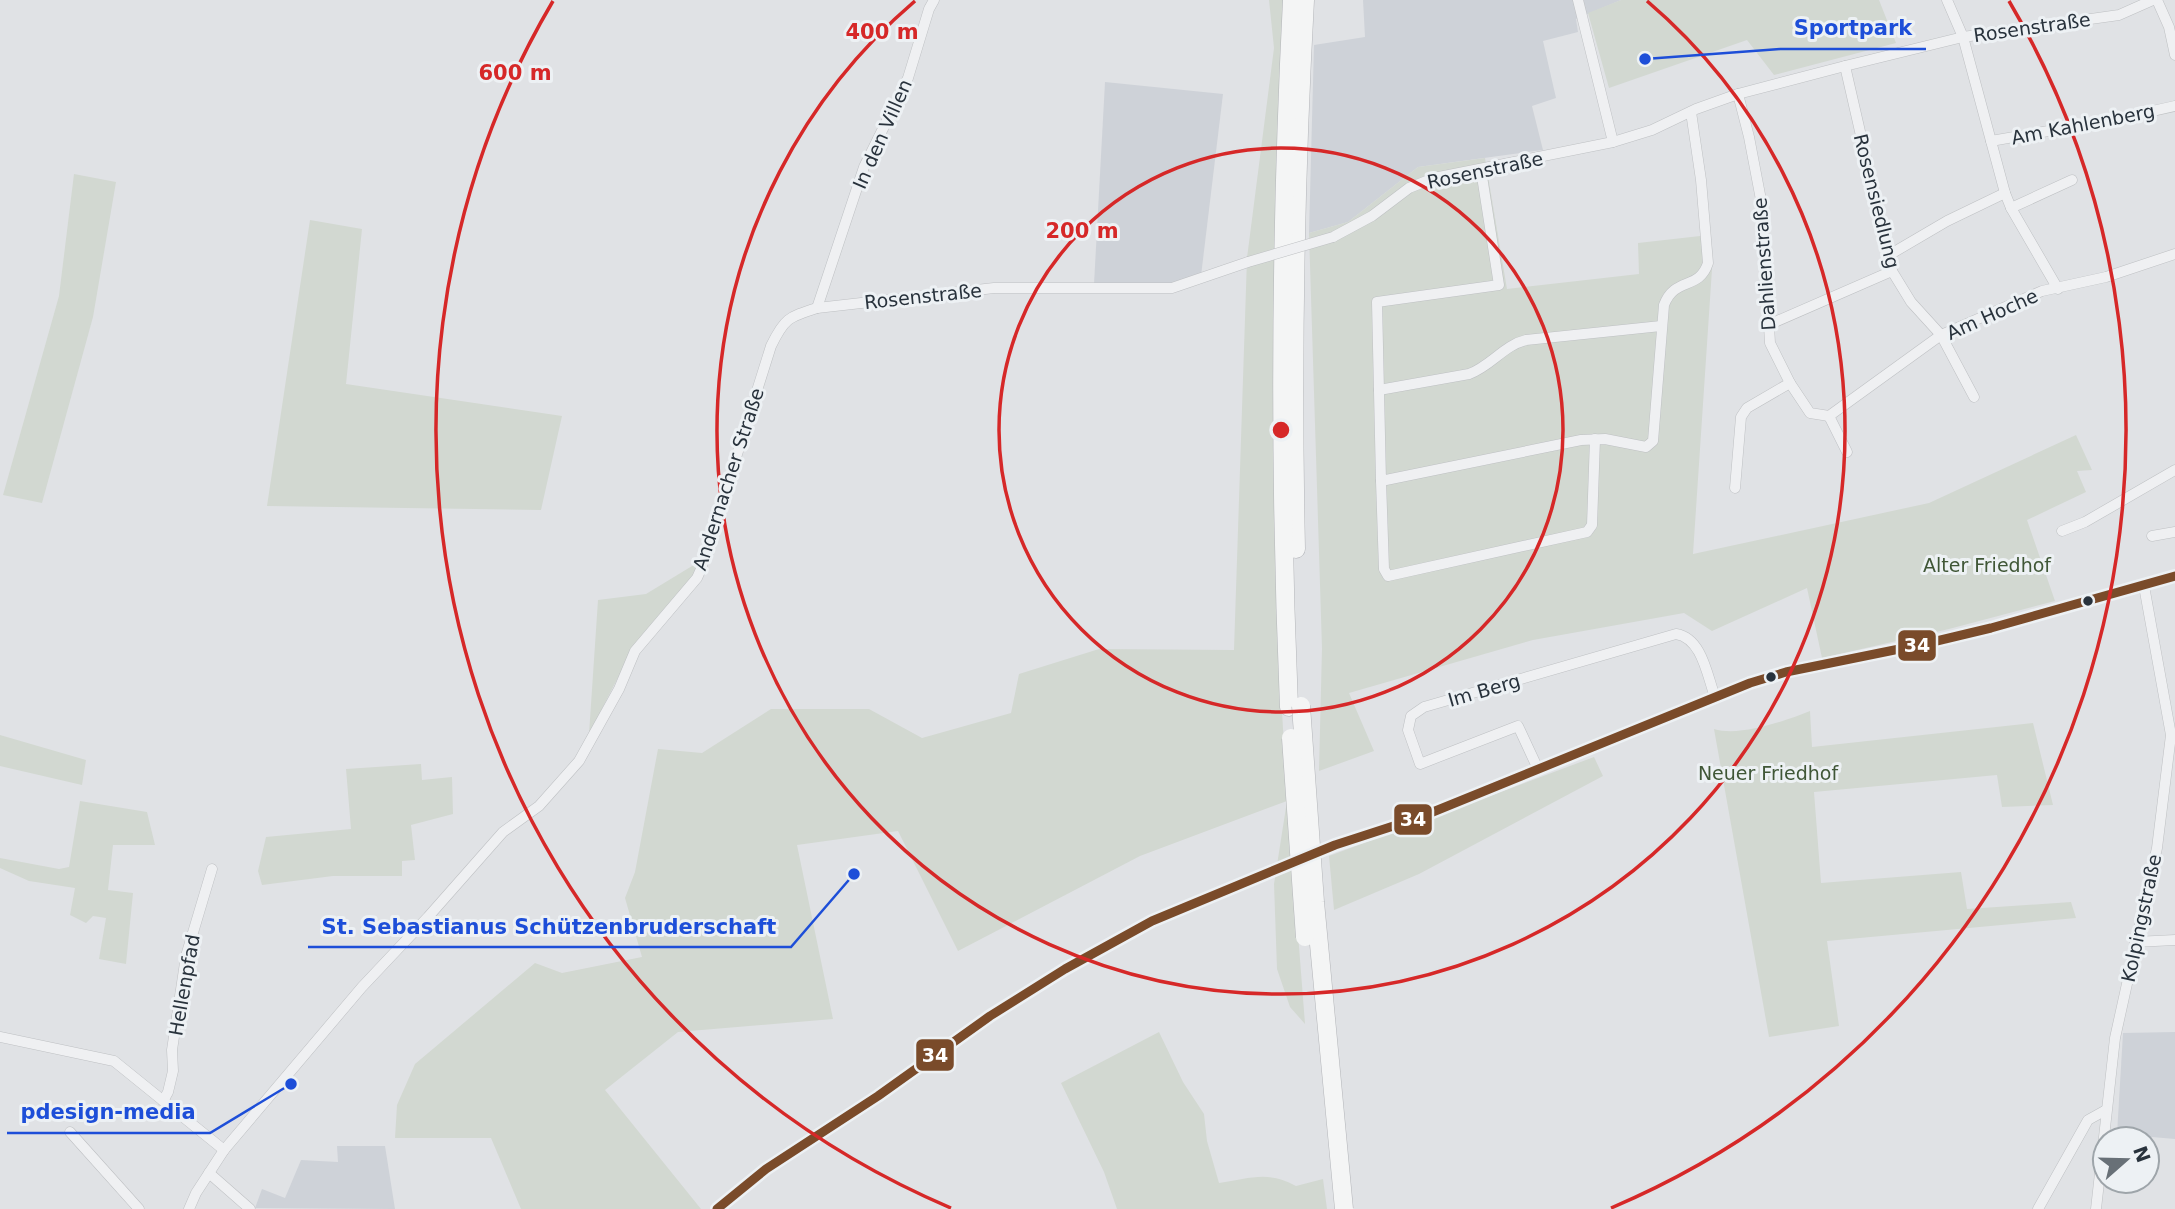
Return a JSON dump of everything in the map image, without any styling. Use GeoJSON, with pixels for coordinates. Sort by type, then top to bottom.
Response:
{"type":"FeatureCollection","features":[{"type":"Feature","properties":{"kind":"highway"},"geometry":{"type":"LineString","coordinates":[[1293,0],[1285,164],[1282,505],[1295,706],[1302,899],[1333,1209]]}},
{"type":"Feature","properties":{"kind":"highway"},"geometry":{"type":"LineString","coordinates":[[1305,0],[1298,162],[1294,384],[1297,624],[1295,706],[1344,1209]]}},
{"type":"Feature","properties":{"kind":"street","name":"In den Villen"},"geometry":{"type":"LineString","coordinates":[[817,308],[864,167],[908,78],[934,0]]}},
{"type":"Feature","properties":{"kind":"street"},"geometry":{"type":"LineString","coordinates":[[1578,0],[1613,142]]}},
{"type":"Feature","properties":{"kind":"street"},"geometry":{"type":"LineString","coordinates":[[1947,0],[1963,37],[2011,208],[2058,289]]}},
{"type":"Feature","properties":{"kind":"street","name":"Rosenstraße"},"geometry":{"type":"LineString","coordinates":[[782,324],[817,308],[994,288],[1172,288],[1333,237],[1372,216],[1409,188],[1434,178],[1613,142],[1653,130],[1738,94],[1845,66],[1963,37],[2119,15],[2155,0]]}},
{"type":"Feature","properties":{"kind":"street"},"geometry":{"type":"LineString","coordinates":[[2155,0],[2169,27],[2175,55]]}},
{"type":"Feature","properties":{"kind":"street","name":"Rosensiedlung"},"geometry":{"type":"LineString","coordinates":[[1845,66],[1892,271],[1911,302],[1941,335],[1974,397]]}},
{"type":"Feature","properties":{"kind":"street","name":"Dahlienstraße"},"geometry":{"type":"LineString","coordinates":[[1738,94],[1762,205],[1770,343],[1790,383]]}},
{"type":"Feature","properties":{"kind":"street","name":"Am Kahlenberg"},"geometry":{"type":"LineString","coordinates":[[1991,141],[2175,106]]}},
{"type":"Feature","properties":{"kind":"street"},"geometry":{"type":"LineString","coordinates":[[1381,481],[1541,447],[1595,439],[1646,446],[1653,441],[1661,326],[1668,294],[1675,288],[1697,279],[1705,271],[1707,263],[1701,180],[1691,112]]}},
{"type":"Feature","properties":{"kind":"street"},"geometry":{"type":"LineString","coordinates":[[1481,170],[1499,285],[1377,302],[1384,569],[1388,576],[1587,532],[1592,525],[1595,439]]}},
{"type":"Feature","properties":{"kind":"street"},"geometry":{"type":"LineString","coordinates":[[2011,208],[2072,180]]}},
{"type":"Feature","properties":{"kind":"street"},"geometry":{"type":"LineString","coordinates":[[1889,254],[2005,192]]}},
{"type":"Feature","properties":{"kind":"street","name":"Am Hoche"},"geometry":{"type":"LineString","coordinates":[[1829,416],[1941,335],[2042,291],[2106,277],[2175,254]]}},
{"type":"Feature","properties":{"kind":"street"},"geometry":{"type":"LineString","coordinates":[[1768,325],[1892,271]]}},
{"type":"Feature","properties":{"kind":"street","name":"Andernacher Straße"},"geometry":{"type":"LineString","coordinates":[[189,1209],[196,1193],[225,1150],[362,987],[503,832],[539,806],[579,761],[619,689],[635,651],[697,578],[771,346],[782,324]]}},
{"type":"Feature","properties":{"kind":"street"},"geometry":{"type":"LineString","coordinates":[[1379,390],[1469,374],[1482,369],[1514,343],[1526,340],[1661,326]]}},
{"type":"Feature","properties":{"kind":"street"},"geometry":{"type":"LineString","coordinates":[[1735,488],[1741,418],[1747,408],[1790,383],[1810,413],[1829,416],[1847,452]]}},
{"type":"Feature","properties":{"kind":"street"},"geometry":{"type":"LineString","coordinates":[[2062,531],[2085,522],[2175,470]]}},
{"type":"Feature","properties":{"kind":"street"},"geometry":{"type":"LineString","coordinates":[[2152,537],[2175,532]]}},
{"type":"Feature","properties":{"kind":"street"},"geometry":{"type":"LineString","coordinates":[[717,1209],[766,1169],[878,1096],[990,1016],[1065,969],[1152,921],[1335,845],[1418,818],[1715,697],[1786,672],[1938,641],[2175,576]]}},
{"type":"Feature","properties":{"kind":"street","name":"Kolpingstraße"},"geometry":{"type":"LineString","coordinates":[[2096,1209],[2115,1038],[2157,848],[2171,735],[2144,586]]}},
{"type":"Feature","properties":{"kind":"street","name":"Im Berg"},"geometry":{"type":"LineString","coordinates":[[1538,769],[1518,726],[1420,764],[1408,730],[1411,716],[1424,707],[1676,634],[1685,635],[1695,642],[1715,697]]}},
{"type":"Feature","properties":{"kind":"street","name":"Hellenpfad"},"geometry":{"type":"LineString","coordinates":[[163,1101],[173,1072],[172,1049],[186,956],[212,869]]}},
{"type":"Feature","properties":{"kind":"street"},"geometry":{"type":"LineString","coordinates":[[2135,942],[2175,940]]}},
{"type":"Feature","properties":{"kind":"street"},"geometry":{"type":"LineString","coordinates":[[0,1037],[114,1061],[225,1150]]}},
{"type":"Feature","properties":{"kind":"street"},"geometry":{"type":"LineString","coordinates":[[2038,1209],[2088,1121],[2106,1110]]}},
{"type":"Feature","properties":{"kind":"street"},"geometry":{"type":"LineString","coordinates":[[70,1132],[139,1209]]}},
{"type":"Feature","properties":{"kind":"street"},"geometry":{"type":"LineString","coordinates":[[209,1173],[250,1209]]}},
{"type":"Feature","properties":{"kind":"shaded area"},"geometry":{"type":"Polygon","coordinates":[[[1363,0],[1621,0],[1576,19],[1578,32],[1543,41],[1556,98],[1532,106],[1543,150],[1418,167],[1348,222],[1309,233],[1314,45],[1365,37],[1363,0]]]}},
{"type":"Feature","properties":{"kind":"shaded area"},"geometry":{"type":"Polygon","coordinates":[[[1105,82],[1223,94],[1201,276],[1169,284],[1094,284],[1105,82]]]}},
{"type":"Feature","properties":{"kind":"shaded area"},"geometry":{"type":"Polygon","coordinates":[[[2175,1032],[2175,1139],[2161,1138],[2161,1125],[2118,1125],[2123,1033],[2175,1032]]]}},
{"type":"Feature","properties":{"kind":"shaded area"},"geometry":{"type":"Polygon","coordinates":[[[337,1146],[385,1146],[395,1209],[255,1208],[262,1189],[285,1198],[301,1160],[338,1162],[337,1146]]]}},
{"type":"Feature","properties":{"kind":"green space"},"geometry":{"type":"Polygon","coordinates":[[[1269,0],[1283,0],[1276,541],[1282,720],[1305,1024],[1290,1007],[1277,969],[1274,884],[1287,801],[1140,856],[958,951],[898,831],[797,845],[833,1019],[678,1032],[605,1090],[701,1209],[521,1209],[491,1138],[395,1138],[397,1105],[415,1064],[535,963],[562,973],[642,957],[625,898],[635,872],[658,749],[702,753],[771,709],[869,709],[922,738],[1011,713],[1019,674],[1099,649],[1234,650],[1247,258],[1274,48],[1269,0]]]}},
{"type":"Feature","properties":{"kind":"green space"},"geometry":{"type":"Polygon","coordinates":[[[1621,0],[1879,0],[1896,43],[1774,75],[1747,40],[1609,88],[1588,13],[1621,0]]]}},
{"type":"Feature","properties":{"kind":"green space","name":"Alter Friedhof"},"geometry":{"type":"Polygon","coordinates":[[[1485,158],[1507,289],[1639,274],[1638,243],[1709,235],[1712,269],[1693,554],[1929,503],[2076,435],[2092,470],[2077,471],[2086,492],[2027,520],[2055,601],[1822,658],[1807,588],[1712,631],[1684,613],[1533,640],[1349,693],[1374,751],[1319,771],[1322,648],[1309,233],[1348,222],[1418,167],[1485,158]]]}},
{"type":"Feature","properties":{"kind":"green space"},"geometry":{"type":"Polygon","coordinates":[[[74,174],[116,182],[93,317],[42,503],[3,495],[59,296],[74,174]]]}},
{"type":"Feature","properties":{"kind":"green space"},"geometry":{"type":"Polygon","coordinates":[[[310,220],[362,229],[346,384],[562,416],[541,510],[267,506],[310,220]]]}},
{"type":"Feature","properties":{"kind":"green space"},"geometry":{"type":"Polygon","coordinates":[[[697,563],[693,578],[632,650],[589,734],[598,600],[646,594],[697,563]]]}},
{"type":"Feature","properties":{"kind":"green space","name":"Neuer Friedhof"},"geometry":{"type":"Polygon","coordinates":[[[1810,711],[1812,747],[2033,723],[2053,805],[2002,807],[1997,775],[1814,792],[1821,883],[1961,872],[1967,909],[2071,902],[2076,918],[1827,941],[1839,1026],[1769,1037],[1714,729],[1749,729],[1810,711]]]}},
{"type":"Feature","properties":{"kind":"green space"},"geometry":{"type":"Polygon","coordinates":[[[0,735],[86,760],[82,785],[0,766],[0,735]]]}},
{"type":"Feature","properties":{"kind":"green space"},"geometry":{"type":"Polygon","coordinates":[[[1594,757],[1603,776],[1419,874],[1334,910],[1329,856],[1594,757]]]}},
{"type":"Feature","properties":{"kind":"green space"},"geometry":{"type":"Polygon","coordinates":[[[421,764],[422,780],[452,777],[453,814],[411,825],[415,860],[402,861],[402,876],[333,876],[262,885],[258,871],[266,837],[351,829],[346,769],[421,764]]]}},
{"type":"Feature","properties":{"kind":"green space"},"geometry":{"type":"Polygon","coordinates":[[[80,801],[147,812],[155,845],[113,845],[108,890],[133,893],[126,964],[99,959],[106,918],[93,916],[86,923],[70,915],[75,888],[29,881],[0,868],[0,858],[59,869],[69,867],[80,801]]]}},
{"type":"Feature","properties":{"kind":"green space"},"geometry":{"type":"Polygon","coordinates":[[[1159,1032],[1183,1082],[1204,1114],[1207,1141],[1219,1183],[1267,1177],[1296,1186],[1323,1179],[1327,1209],[1117,1209],[1104,1172],[1061,1083],[1159,1032]]]}},
{"type":"Feature","properties":{"kind":"transit line","name":"34"},"geometry":{"type":"LineString","coordinates":[[717,1209],[766,1169],[878,1096],[990,1016],[1065,969],[1152,921],[1335,845],[1418,818],[1750,683],[1786,672],[1991,628],[2175,576]]}},
{"type":"Feature","properties":{"kind":"place","name":"Sportpark"},"geometry":{"type":"Point","coordinates":[1645,59]}},
{"type":"Feature","properties":{"kind":"place","name":"St. Sebastianus Schützenbruderschaft"},"geometry":{"type":"Point","coordinates":[854,874]}},
{"type":"Feature","properties":{"kind":"place","name":"pdesign-media"},"geometry":{"type":"Point","coordinates":[291,1084]}}]}
